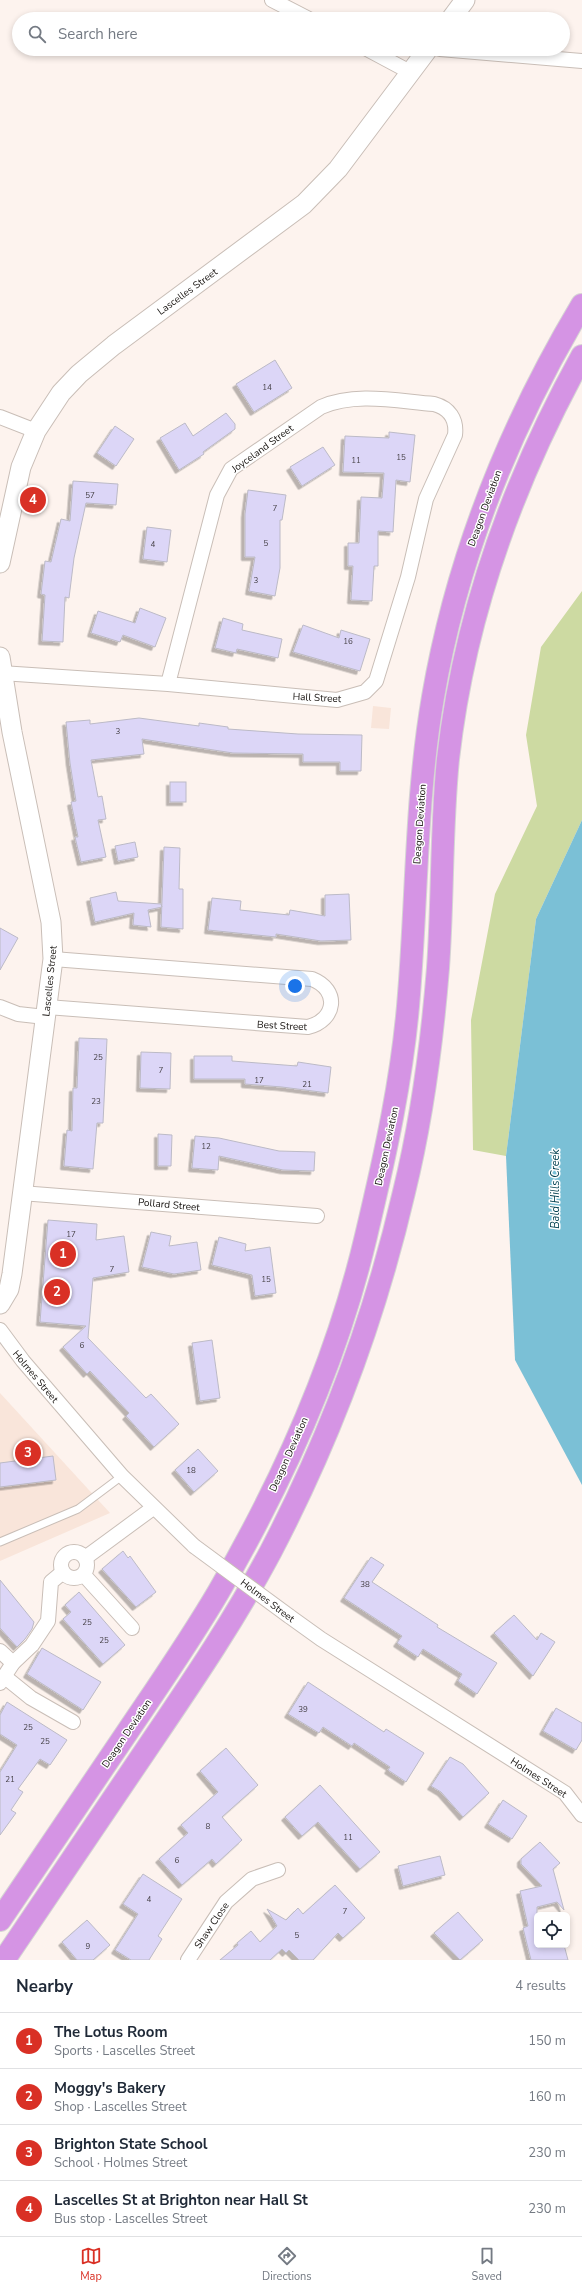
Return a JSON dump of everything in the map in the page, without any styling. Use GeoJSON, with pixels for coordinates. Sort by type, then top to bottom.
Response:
{"type":"FeatureCollection","features":[{"type":"Feature","properties":{"kind":"highway","name":"Deagon Deviation"},"geometry":{"type":"LineString","coordinates":[[0,1920],[179,1656],[217,1594],[276,1484],[324,1370],[347,1304],[365,1241],[380,1176],[403,1052],[409,987],[417,830],[426,740],[448,622],[476,525],[497,470],[541,377],[582,306]]}},
{"type":"Feature","properties":{"kind":"highway"},"geometry":{"type":"LineString","coordinates":[[4,1960],[205,1663],[240,1606],[298,1497],[329,1428],[357,1354],[384,1269],[405,1190],[419,1117],[438,968],[448,759],[458,694],[472,632],[489,568],[507,516],[533,453],[582,356]]}},
{"type":"Feature","properties":{"kind":"street"},"geometry":{"type":"LineString","coordinates":[[272,0],[295,12]]}},
{"type":"Feature","properties":{"kind":"street"},"geometry":{"type":"LineString","coordinates":[[456,12],[465,0]]}},
{"type":"Feature","properties":{"kind":"street"},"geometry":{"type":"LineString","coordinates":[[380,56],[410,72]]}},
{"type":"Feature","properties":{"kind":"street","name":"Lascelles Street"},"geometry":{"type":"LineString","coordinates":[[0,563],[22,467],[36,431],[62,393],[79,374],[114,345],[275,227],[321,188],[338,169],[423,56]]}},
{"type":"Feature","properties":{"kind":"street"},"geometry":{"type":"LineString","coordinates":[[523,56],[582,61]]}},
{"type":"Feature","properties":{"kind":"street","name":"Joyceland Street"},"geometry":{"type":"LineString","coordinates":[[168,684],[217,495],[231,469],[321,407],[334,401],[353,398],[434,404],[442,406],[454,419]]}},
{"type":"Feature","properties":{"kind":"street"},"geometry":{"type":"LineString","coordinates":[[0,417],[36,431]]}},
{"type":"Feature","properties":{"kind":"street","name":"Hall Street"},"geometry":{"type":"LineString","coordinates":[[1,665],[168,684],[337,700],[365,692],[376,681],[383,661],[408,577],[426,499],[455,435],[454,419]]}},
{"type":"Feature","properties":{"kind":"street","name":"Lascelles Street"},"geometry":{"type":"LineString","coordinates":[[0,1304],[9,1289],[53,959],[51,922],[1,665]]}},
{"type":"Feature","properties":{"kind":"street","name":"Best Street"},"geometry":{"type":"LineString","coordinates":[[0,1007],[18,1014],[46,1012],[308,1027],[318,1025],[326,1019],[330,1009],[331,999],[328,990],[321,983],[312,979],[53,959]]}},
{"type":"Feature","properties":{"kind":"street","name":"Pollard Street"},"geometry":{"type":"LineString","coordinates":[[21,1193],[317,1216]]}},
{"type":"Feature","properties":{"kind":"street","name":"Holmes Street"},"geometry":{"type":"LineString","coordinates":[[0,1330],[22,1361],[122,1476],[153,1508],[194,1546],[321,1640],[565,1793],[582,1815]]}},
{"type":"Feature","properties":{"kind":"street"},"geometry":{"type":"LineString","coordinates":[[85,1558],[153,1508]]}},
{"type":"Feature","properties":{"kind":"street"},"geometry":{"type":"LineString","coordinates":[[79,1553],[85,1558],[88,1567],[84,1574],[80,1577],[71,1578],[63,1572],[61,1563],[68,1554],[79,1553]]}},
{"type":"Feature","properties":{"kind":"street"},"geometry":{"type":"LineString","coordinates":[[63,1572],[51,1582],[48,1621],[32,1645],[12,1663],[2,1680],[73,1722]]}},
{"type":"Feature","properties":{"kind":"street"},"geometry":{"type":"LineString","coordinates":[[84,1574],[132,1628]]}},
{"type":"Feature","properties":{"kind":"street"},"geometry":{"type":"LineString","coordinates":[[0,1651],[12,1663]]}},
{"type":"Feature","properties":{"kind":"street","name":"Shaw Close"},"geometry":{"type":"LineString","coordinates":[[188,1960],[226,1902],[252,1879],[278,1870]]}},
{"type":"Feature","properties":{"kind":"lane"},"geometry":{"type":"LineString","coordinates":[[0,1542],[78,1509],[122,1476]]}},
{"type":"Feature","properties":{"kind":"shaded area"},"geometry":{"type":"Polygon","coordinates":[[[373,706],[391,708],[389,729],[371,728],[373,706]]]}},
{"type":"Feature","properties":{"kind":"shaded area"},"geometry":{"type":"Polygon","coordinates":[[[0,1393],[110,1513],[0,1561],[0,1393]]]}},
{"type":"Feature","properties":{"kind":"green space"},"geometry":{"type":"Polygon","coordinates":[[[582,591],[582,820],[536,919],[506,1156],[473,1150],[471,1020],[495,894],[537,806],[526,735],[541,647],[582,591]]]}},
{"type":"Feature","properties":{"kind":"water","name":"Bald Hills Creek"},"geometry":{"type":"Polygon","coordinates":[[[582,820],[582,1485],[515,1360],[506,1156],[536,919],[582,820]]]}},
{"type":"Feature","properties":{"kind":"building"},"geometry":{"type":"Polygon","coordinates":[[[275,360],[292,388],[254,412],[236,384],[275,360]]]}},
{"type":"Feature","properties":{"kind":"building"},"geometry":{"type":"Polygon","coordinates":[[[226,413],[235,424],[235,429],[203,452],[204,454],[179,470],[160,438],[185,423],[193,436],[226,413]]]}},
{"type":"Feature","properties":{"kind":"building"},"geometry":{"type":"Polygon","coordinates":[[[115,426],[134,439],[116,466],[97,453],[115,426]]]}},
{"type":"Feature","properties":{"kind":"building"},"geometry":{"type":"Polygon","coordinates":[[[389,432],[415,435],[410,482],[396,480],[393,532],[378,531],[378,566],[374,566],[372,601],[351,600],[353,566],[348,566],[348,543],[359,543],[361,497],[382,498],[384,473],[343,472],[345,436],[389,438],[389,432]]]}},
{"type":"Feature","properties":{"kind":"building"},"geometry":{"type":"Polygon","coordinates":[[[323,447],[335,465],[302,486],[290,467],[323,447]]]}},
{"type":"Feature","properties":{"kind":"building"},"geometry":{"type":"Polygon","coordinates":[[[73,481],[118,484],[116,505],[86,503],[74,558],[69,598],[65,597],[63,642],[42,641],[45,595],[41,594],[45,561],[51,562],[61,519],[70,521],[73,481]]]}},
{"type":"Feature","properties":{"kind":"building"},"geometry":{"type":"Polygon","coordinates":[[[248,490],[286,495],[282,520],[280,520],[280,568],[275,596],[249,591],[255,557],[245,557],[245,514],[248,490]]]}},
{"type":"Feature","properties":{"kind":"building"},"geometry":{"type":"Polygon","coordinates":[[[147,527],[171,530],[167,562],[143,559],[147,527]]]}},
{"type":"Feature","properties":{"kind":"building"},"geometry":{"type":"Polygon","coordinates":[[[140,608],[166,618],[155,647],[123,635],[120,642],[91,633],[98,611],[135,623],[140,608]]]}},
{"type":"Feature","properties":{"kind":"building"},"geometry":{"type":"Polygon","coordinates":[[[223,618],[243,624],[242,630],[282,639],[278,658],[237,649],[236,653],[215,648],[223,618]]]}},
{"type":"Feature","properties":{"kind":"building"},"geometry":{"type":"Polygon","coordinates":[[[303,625],[339,638],[341,630],[370,639],[360,671],[293,652],[303,625]]]}},
{"type":"Feature","properties":{"kind":"building"},"geometry":{"type":"Polygon","coordinates":[[[139,718],[199,726],[199,723],[228,727],[228,729],[298,734],[362,735],[361,771],[340,771],[340,762],[303,762],[303,754],[233,753],[142,739],[144,754],[91,760],[98,797],[102,796],[106,819],[98,820],[106,857],[81,862],[75,837],[78,837],[71,802],[76,801],[66,722],[90,720],[90,724],[139,718]]]}},
{"type":"Feature","properties":{"kind":"building"},"geometry":{"type":"Polygon","coordinates":[[[170,782],[186,782],[186,802],[170,802],[170,782]]]}},
{"type":"Feature","properties":{"kind":"building"},"geometry":{"type":"Polygon","coordinates":[[[135,842],[138,857],[118,861],[115,846],[135,842]]]}},
{"type":"Feature","properties":{"kind":"building"},"geometry":{"type":"Polygon","coordinates":[[[164,847],[180,848],[179,889],[183,889],[183,929],[161,927],[164,847]]]}},
{"type":"Feature","properties":{"kind":"building"},"geometry":{"type":"Polygon","coordinates":[[[116,892],[118,901],[161,904],[162,907],[148,910],[151,927],[133,925],[134,913],[95,922],[90,898],[116,892]]]}},
{"type":"Feature","properties":{"kind":"building"},"geometry":{"type":"Polygon","coordinates":[[[349,894],[351,940],[321,941],[276,934],[276,937],[208,930],[212,898],[241,901],[240,910],[289,915],[290,910],[325,916],[325,895],[349,894]]]}},
{"type":"Feature","properties":{"kind":"building"},"geometry":{"type":"Polygon","coordinates":[[[0,928],[18,938],[0,970],[0,928]]]}},
{"type":"Feature","properties":{"kind":"building"},"geometry":{"type":"Polygon","coordinates":[[[79,1038],[107,1039],[103,1123],[97,1123],[93,1169],[64,1166],[67,1130],[72,1131],[73,1088],[77,1088],[79,1038]]]}},
{"type":"Feature","properties":{"kind":"building"},"geometry":{"type":"Polygon","coordinates":[[[141,1052],[171,1053],[170,1089],[140,1088],[141,1052]]]}},
{"type":"Feature","properties":{"kind":"building"},"geometry":{"type":"Polygon","coordinates":[[[194,1056],[232,1056],[232,1061],[297,1066],[298,1062],[331,1067],[328,1093],[245,1084],[245,1079],[194,1079],[194,1056]]]}},
{"type":"Feature","properties":{"kind":"building"},"geometry":{"type":"Polygon","coordinates":[[[158,1134],[172,1135],[171,1166],[158,1166],[158,1134]]]}},
{"type":"Feature","properties":{"kind":"building"},"geometry":{"type":"Polygon","coordinates":[[[195,1136],[219,1138],[279,1151],[315,1152],[314,1171],[283,1170],[219,1156],[218,1170],[192,1168],[195,1136]]]}},
{"type":"Feature","properties":{"kind":"building"},"geometry":{"type":"Polygon","coordinates":[[[48,1220],[97,1224],[96,1240],[124,1236],[129,1272],[93,1278],[88,1338],[146,1398],[151,1394],[179,1424],[154,1447],[126,1416],[129,1413],[90,1371],[87,1374],[63,1347],[86,1326],[40,1322],[48,1220]]]}},
{"type":"Feature","properties":{"kind":"building"},"geometry":{"type":"Polygon","coordinates":[[[151,1232],[171,1236],[169,1246],[197,1242],[201,1270],[174,1274],[142,1267],[151,1232]]]}},
{"type":"Feature","properties":{"kind":"building"},"geometry":{"type":"Polygon","coordinates":[[[219,1237],[246,1244],[245,1251],[270,1247],[276,1293],[255,1296],[252,1275],[212,1265],[219,1237]]]}},
{"type":"Feature","properties":{"kind":"building"},"geometry":{"type":"Polygon","coordinates":[[[212,1340],[220,1398],[200,1401],[192,1343],[212,1340]]]}},
{"type":"Feature","properties":{"kind":"building"},"geometry":{"type":"Polygon","coordinates":[[[198,1449],[218,1471],[194,1492],[175,1470],[198,1449]]]}},
{"type":"Feature","properties":{"kind":"building"},"geometry":{"type":"Polygon","coordinates":[[[53,1456],[56,1480],[0,1487],[0,1463],[53,1456]]]}},
{"type":"Feature","properties":{"kind":"building"},"geometry":{"type":"Polygon","coordinates":[[[123,1551],[128,1558],[130,1556],[156,1592],[136,1607],[102,1569],[123,1551]]]}},
{"type":"Feature","properties":{"kind":"building"},"geometry":{"type":"Polygon","coordinates":[[[371,1557],[384,1565],[372,1582],[438,1625],[437,1627],[497,1663],[477,1694],[458,1681],[462,1674],[423,1649],[418,1657],[397,1643],[402,1636],[344,1598],[371,1557]]]}},
{"type":"Feature","properties":{"kind":"building"},"geometry":{"type":"Polygon","coordinates":[[[0,1580],[34,1622],[32,1629],[17,1647],[0,1628],[0,1580]]]}},
{"type":"Feature","properties":{"kind":"building"},"geometry":{"type":"Polygon","coordinates":[[[79,1592],[125,1645],[103,1664],[63,1619],[71,1612],[65,1605],[79,1592]]]}},
{"type":"Feature","properties":{"kind":"building"},"geometry":{"type":"Polygon","coordinates":[[[514,1615],[537,1640],[541,1633],[555,1642],[533,1676],[494,1633],[514,1615]]]}},
{"type":"Feature","properties":{"kind":"building"},"geometry":{"type":"Polygon","coordinates":[[[42,1648],[101,1682],[83,1710],[27,1674],[42,1648]]]}},
{"type":"Feature","properties":{"kind":"building"},"geometry":{"type":"Polygon","coordinates":[[[308,1682],[384,1732],[386,1729],[424,1753],[406,1782],[388,1770],[390,1767],[354,1743],[352,1746],[323,1727],[319,1733],[288,1714],[308,1682]]]}},
{"type":"Feature","properties":{"kind":"building"},"geometry":{"type":"Polygon","coordinates":[[[7,1702],[67,1740],[50,1765],[40,1759],[18,1789],[23,1792],[11,1810],[16,1813],[0,1835],[0,1772],[17,1745],[0,1734],[0,1715],[7,1702]]]}},
{"type":"Feature","properties":{"kind":"building"},"geometry":{"type":"Polygon","coordinates":[[[556,1708],[582,1723],[582,1740],[576,1750],[543,1731],[556,1708]]]}},
{"type":"Feature","properties":{"kind":"building"},"geometry":{"type":"Polygon","coordinates":[[[226,1748],[258,1785],[222,1817],[242,1840],[216,1864],[212,1859],[182,1885],[159,1859],[188,1833],[181,1825],[218,1792],[200,1771],[226,1748]]]}},
{"type":"Feature","properties":{"kind":"building"},"geometry":{"type":"Polygon","coordinates":[[[450,1757],[463,1764],[489,1793],[463,1817],[441,1792],[431,1786],[450,1757]]]}},
{"type":"Feature","properties":{"kind":"building"},"geometry":{"type":"Polygon","coordinates":[[[320,1785],[380,1852],[360,1869],[318,1822],[302,1836],[285,1817],[320,1785]]]}},
{"type":"Feature","properties":{"kind":"building"},"geometry":{"type":"Polygon","coordinates":[[[503,1800],[527,1816],[512,1839],[488,1824],[503,1800]]]}},
{"type":"Feature","properties":{"kind":"building"},"geometry":{"type":"Polygon","coordinates":[[[540,1842],[560,1863],[553,1869],[564,1910],[557,1902],[537,1907],[537,1912],[534,1912],[534,1948],[565,1948],[568,1960],[531,1960],[523,1928],[528,1926],[520,1891],[542,1886],[521,1864],[521,1859],[540,1842]]]}},
{"type":"Feature","properties":{"kind":"building"},"geometry":{"type":"Polygon","coordinates":[[[440,1856],[445,1875],[403,1886],[398,1866],[440,1856]]]}},
{"type":"Feature","properties":{"kind":"building"},"geometry":{"type":"Polygon","coordinates":[[[143,1874],[182,1899],[158,1936],[162,1939],[149,1960],[131,1960],[115,1950],[138,1914],[123,1904],[143,1874]]]}},
{"type":"Feature","properties":{"kind":"building"},"geometry":{"type":"Polygon","coordinates":[[[335,1885],[365,1918],[343,1938],[338,1933],[313,1960],[299,1960],[289,1950],[286,1953],[282,1949],[270,1960],[220,1960],[238,1945],[237,1943],[251,1931],[260,1942],[277,1926],[267,1909],[286,1920],[298,1908],[303,1914],[335,1885]]]}},
{"type":"Feature","properties":{"kind":"building"},"geometry":{"type":"Polygon","coordinates":[[[458,1912],[483,1940],[460,1960],[434,1933],[458,1912]]]}},
{"type":"Feature","properties":{"kind":"building"},"geometry":{"type":"Polygon","coordinates":[[[87,1920],[110,1945],[93,1960],[77,1960],[62,1942],[87,1920]]]}},
{"type":"Feature","properties":{"kind":"place","name":"Lascelles St at Brighton near Hall St"},"geometry":{"type":"Point","coordinates":[33,500]}},
{"type":"Feature","properties":{"kind":"place","name":"The Lotus Room"},"geometry":{"type":"Point","coordinates":[63,1254]}},
{"type":"Feature","properties":{"kind":"place","name":"Moggy's Bakery"},"geometry":{"type":"Point","coordinates":[57,1292]}},
{"type":"Feature","properties":{"kind":"place","name":"Brighton State School"},"geometry":{"type":"Point","coordinates":[28,1453]}}]}
